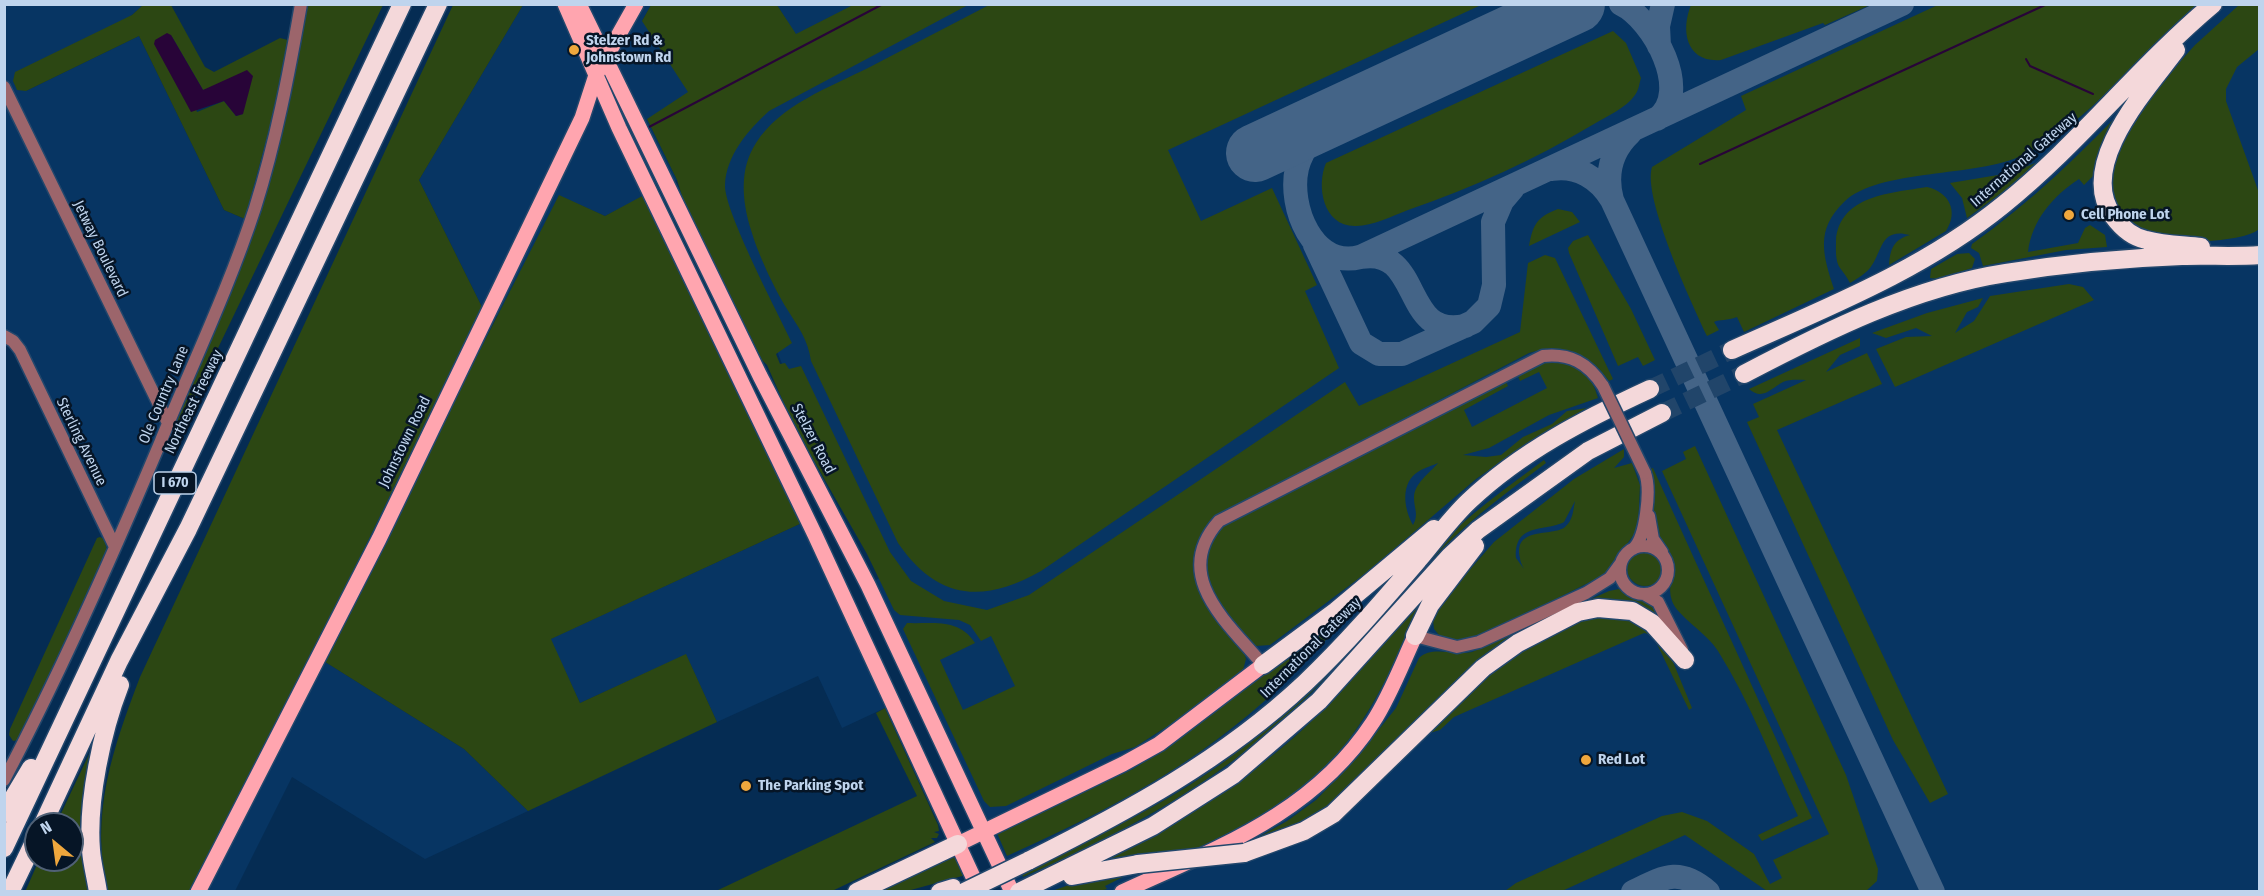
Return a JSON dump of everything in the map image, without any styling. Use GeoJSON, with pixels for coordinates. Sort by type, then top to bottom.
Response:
{"type":"FeatureCollection","features":[{"type":"Feature","properties":{"kind":"highway","name":"Northeast Freeway"},"geometry":{"type":"LineString","coordinates":[[4,848],[402,4]]}},
{"type":"Feature","properties":{"kind":"highway","name":"I 670"},"geometry":{"type":"LineString","coordinates":[[49,812],[119,661],[188,529],[438,4]]}},
{"type":"Feature","properties":{"kind":"highway"},"geometry":{"type":"LineString","coordinates":[[2203,247],[2146,241],[2132,234],[2111,214],[2103,191],[2104,168],[2128,115],[2209,7]]}},
{"type":"Feature","properties":{"kind":"highway","name":"International Gateway"},"geometry":{"type":"LineString","coordinates":[[1732,350],[1890,278],[1984,220],[2036,177],[2091,125],[2144,68],[2209,7]]}},
{"type":"Feature","properties":{"kind":"highway"},"geometry":{"type":"LineString","coordinates":[[1744,374],[1789,350],[1874,312],[2012,265],[2084,252],[2259,244]]}},
{"type":"Feature","properties":{"kind":"highway"},"geometry":{"type":"LineString","coordinates":[[1972,280],[2036,268],[2115,261],[2182,256],[2259,255]]}},
{"type":"Feature","properties":{"kind":"highway","name":"International Gateway"},"geometry":{"type":"LineString","coordinates":[[952,890],[985,885],[1165,790],[1203,766],[1274,710],[1358,630],[1468,501],[1548,441],[1577,423],[1650,389]]}},
{"type":"Feature","properties":{"kind":"highway"},"geometry":{"type":"LineString","coordinates":[[1019,891],[1153,826],[1208,792],[1257,757],[1319,701],[1450,556],[1512,504],[1588,451],[1662,413]]}},
{"type":"Feature","properties":{"kind":"highway"},"geometry":{"type":"LineString","coordinates":[[1263,665],[1336,611],[1468,501]]}},
{"type":"Feature","properties":{"kind":"highway"},"geometry":{"type":"LineString","coordinates":[[1415,636],[1430,605],[1458,567],[1512,504]]}},
{"type":"Feature","properties":{"kind":"highway"},"geometry":{"type":"LineString","coordinates":[[98,891],[90,849],[94,786],[108,716],[188,529]]}},
{"type":"Feature","properties":{"kind":"highway"},"geometry":{"type":"LineString","coordinates":[[1038,883],[1101,869],[1244,854],[1304,831],[1333,814],[1476,673],[1518,643],[1578,612],[1598,608],[1632,611],[1652,623],[1685,660]]}},
{"type":"Feature","properties":{"kind":"highway"},"geometry":{"type":"LineString","coordinates":[[4,813],[71,703]]}},
{"type":"Feature","properties":{"kind":"highway"},"geometry":{"type":"LineString","coordinates":[[857,891],[958,844]]}},
{"type":"Feature","properties":{"kind":"highway"},"geometry":{"type":"LineString","coordinates":[[10,891],[24,862]]}},
{"type":"Feature","properties":{"kind":"main road"},"geometry":{"type":"LineString","coordinates":[[565,4],[619,128],[820,545],[958,844],[985,885]]}},
{"type":"Feature","properties":{"kind":"main road","name":"Stelzer Road"},"geometry":{"type":"LineString","coordinates":[[579,4],[664,184],[868,585],[1012,891]]}},
{"type":"Feature","properties":{"kind":"main road","name":"Johnstown Road"},"geometry":{"type":"LineString","coordinates":[[198,891],[379,539],[582,118],[596,75],[636,4]]}},
{"type":"Feature","properties":{"kind":"main road"},"geometry":{"type":"LineString","coordinates":[[1122,891],[1251,833],[1280,815],[1317,785],[1348,754],[1373,722],[1415,636]]}},
{"type":"Feature","properties":{"kind":"main road"},"geometry":{"type":"LineString","coordinates":[[958,844],[1123,764],[1159,744],[1263,665]]}},
{"type":"Feature","properties":{"kind":"street","name":"Ole Country Lane"},"geometry":{"type":"LineString","coordinates":[[4,780],[51,687],[115,547],[232,270],[255,208],[286,83],[300,4]]}},
{"type":"Feature","properties":{"kind":"street","name":"Jetway Boulevard"},"geometry":{"type":"LineString","coordinates":[[4,87],[168,423]]}},
{"type":"Feature","properties":{"kind":"street","name":"Sterling Avenue"},"geometry":{"type":"LineString","coordinates":[[4,336],[13,341],[20,350],[115,547]]}},
{"type":"Feature","properties":{"kind":"street"},"geometry":{"type":"LineString","coordinates":[[1263,665],[1219,612],[1202,584],[1199,562],[1201,550],[1210,530],[1219,521],[1543,356],[1554,355],[1576,360],[1588,367],[1603,386],[1645,473],[1648,484],[1641,537],[1610,578],[1586,593]]}},
{"type":"Feature","properties":{"kind":"street"},"geometry":{"type":"LineString","coordinates":[[1644,594],[1658,590],[1667,578],[1668,563],[1653,539],[1647,502]]}},
{"type":"Feature","properties":{"kind":"street"},"geometry":{"type":"LineString","coordinates":[[1633,549],[1645,545],[1663,555]]}},
{"type":"Feature","properties":{"kind":"street"},"geometry":{"type":"LineString","coordinates":[[1621,563],[1622,579],[1628,587]]}},
{"type":"Feature","properties":{"kind":"street"},"geometry":{"type":"LineString","coordinates":[[1415,636],[1452,647],[1465,646],[1586,593],[1614,584],[1653,597],[1660,606],[1685,660]]}},
{"type":"Feature","properties":{"kind":"shaded area"},"geometry":{"type":"Polygon","coordinates":[[[5,5],[143,5],[26,91],[139,36],[224,210],[254,223],[117,554],[107,550],[23,364],[16,351],[5,341],[5,5]]]}},
{"type":"Feature","properties":{"kind":"shaded area"},"geometry":{"type":"Polygon","coordinates":[[[523,5],[651,5],[642,21],[795,34],[777,5],[2259,5],[2259,891],[1012,891],[868,585],[884,575],[797,401],[762,314],[703,201],[647,119],[677,180],[605,216],[559,196],[498,316],[482,307],[419,180],[523,5]]]}},
{"type":"Feature","properties":{"kind":"shaded area"},"geometry":{"type":"Polygon","coordinates":[[[167,33],[171,35],[203,90],[247,70],[253,76],[243,114],[236,116],[224,101],[191,112],[154,44],[155,40],[167,33]]]}},
{"type":"Feature","properties":{"kind":"shaded area"},"geometry":{"type":"Polygon","coordinates":[[[804,522],[885,708],[842,728],[818,676],[717,722],[686,655],[580,703],[550,639],[804,522]]]}},
{"type":"Feature","properties":{"kind":"shaded area"},"geometry":{"type":"Polygon","coordinates":[[[322,660],[464,749],[528,811],[425,859],[292,777],[235,891],[194,892],[205,858],[264,744],[322,660]]]}},
{"type":"Feature","properties":{"kind":"green space"},"geometry":{"type":"Polygon","coordinates":[[[1691,4],[1870,5],[1825,25],[1823,23],[1721,60],[1709,60],[1700,56],[1689,44],[1686,25],[1691,4]]]}},
{"type":"Feature","properties":{"kind":"green space"},"geometry":{"type":"Polygon","coordinates":[[[1940,4],[2198,5],[2071,124],[2048,141],[2023,155],[1980,167],[1904,178],[1860,191],[1844,202],[1835,212],[1825,233],[1825,254],[1834,289],[1744,332],[1737,317],[1716,321],[1714,322],[1719,330],[1707,336],[1680,276],[1661,225],[1654,202],[1651,182],[1652,167],[1746,110],[1741,96],[1940,4]]]}},
{"type":"Feature","properties":{"kind":"green space"},"geometry":{"type":"Polygon","coordinates":[[[143,5],[171,5],[205,67],[214,72],[280,38],[288,40],[276,104],[245,219],[224,210],[139,36],[26,91],[17,90],[13,81],[15,72],[132,15],[143,5]],[[171,35],[197,112],[224,101],[236,116],[243,114],[209,89],[203,90],[171,35]]]}},
{"type":"Feature","properties":{"kind":"green space"},"geometry":{"type":"Polygon","coordinates":[[[305,5],[383,5],[182,423],[174,419],[254,223],[305,5]]]}},
{"type":"Feature","properties":{"kind":"green space"},"geometry":{"type":"Polygon","coordinates":[[[453,5],[523,5],[419,180],[482,307],[271,740],[264,744],[261,762],[211,857],[205,858],[208,866],[194,891],[108,892],[101,836],[107,782],[121,730],[140,677],[453,5]]]}},
{"type":"Feature","properties":{"kind":"green space"},"geometry":{"type":"Polygon","coordinates":[[[651,5],[777,5],[796,34],[853,5],[968,5],[769,111],[753,126],[734,154],[726,174],[725,185],[727,198],[742,239],[792,343],[776,354],[780,364],[785,363],[789,369],[801,366],[890,552],[911,581],[944,601],[987,610],[1029,595],[1345,382],[1359,406],[1520,332],[1528,263],[1545,255],[1555,258],[1613,379],[1609,381],[1593,363],[1574,353],[1553,349],[1529,353],[1216,517],[1202,536],[1195,554],[1195,571],[1208,604],[1244,652],[1246,659],[1243,670],[1171,724],[1135,747],[1112,754],[1006,806],[990,807],[984,801],[903,629],[907,623],[945,624],[961,629],[975,643],[940,660],[963,710],[1015,686],[991,636],[981,641],[970,625],[959,620],[900,615],[894,610],[867,554],[794,426],[767,365],[762,360],[683,199],[677,180],[647,119],[688,92],[642,21],[651,5]]]}},
{"type":"Feature","properties":{"kind":"green space"},"geometry":{"type":"Polygon","coordinates":[[[989,5],[1481,5],[1168,150],[1201,221],[1272,188],[1317,285],[1305,291],[1339,368],[1041,571],[1000,589],[981,592],[962,591],[945,586],[913,562],[898,543],[811,361],[805,340],[762,260],[748,219],[744,185],[747,163],[756,143],[778,118],[807,98],[989,5]]]}},
{"type":"Feature","properties":{"kind":"green space"},"geometry":{"type":"Polygon","coordinates":[[[2239,5],[2259,5],[2259,49],[2237,67],[2226,89],[2226,101],[2259,193],[2259,229],[2251,234],[2221,240],[2184,242],[2143,236],[2114,211],[2108,169],[2127,130],[2159,85],[2195,45],[2239,5]]]}},
{"type":"Feature","properties":{"kind":"green space"},"geometry":{"type":"Polygon","coordinates":[[[1613,31],[1626,43],[1641,78],[1635,95],[1627,104],[1549,149],[1503,172],[1382,220],[1362,226],[1345,225],[1329,213],[1322,193],[1326,163],[1613,31]]]}},
{"type":"Feature","properties":{"kind":"green space"},"geometry":{"type":"Polygon","coordinates":[[[2133,99],[2094,175],[2084,185],[2079,179],[2052,201],[2034,229],[2028,252],[2078,243],[2085,228],[2090,225],[2105,235],[2107,247],[2066,250],[1983,266],[1979,253],[1971,248],[1972,244],[2056,176],[2133,99]]]}},
{"type":"Feature","properties":{"kind":"green space"},"geometry":{"type":"Polygon","coordinates":[[[2038,162],[2010,187],[1967,218],[1962,198],[1950,183],[2010,173],[2038,162]]]}},
{"type":"Feature","properties":{"kind":"green space"},"geometry":{"type":"Polygon","coordinates":[[[1927,187],[1941,193],[1950,203],[1952,216],[1946,231],[1889,265],[1890,254],[1894,246],[1900,239],[1910,235],[1893,234],[1884,242],[1870,268],[1850,283],[1838,265],[1836,255],[1839,226],[1847,214],[1857,205],[1870,199],[1927,187]]]}},
{"type":"Feature","properties":{"kind":"green space"},"geometry":{"type":"Polygon","coordinates":[[[559,195],[605,216],[644,195],[804,522],[551,639],[580,703],[686,654],[717,722],[528,811],[464,749],[322,660],[559,195]]]}},
{"type":"Feature","properties":{"kind":"green space"},"geometry":{"type":"Polygon","coordinates":[[[1558,209],[1572,212],[1580,222],[1529,246],[1537,222],[1558,209]]]}},
{"type":"Feature","properties":{"kind":"green space"},"geometry":{"type":"Polygon","coordinates":[[[1588,235],[1631,309],[1655,360],[1643,366],[1638,357],[1618,366],[1569,253],[1568,248],[1573,241],[1588,235]]]}},
{"type":"Feature","properties":{"kind":"green space"},"geometry":{"type":"Polygon","coordinates":[[[1969,253],[1975,259],[1972,268],[1938,279],[1930,278],[1931,269],[1957,254],[1969,253]]]}},
{"type":"Feature","properties":{"kind":"green space"},"geometry":{"type":"Polygon","coordinates":[[[2069,284],[2083,287],[2094,300],[1895,387],[1876,349],[1906,337],[1932,336],[1916,328],[1886,338],[1872,333],[1927,313],[1983,298],[1978,307],[1967,312],[1955,333],[1974,321],[1990,296],[2069,284]]]}},
{"type":"Feature","properties":{"kind":"green space"},"geometry":{"type":"Polygon","coordinates":[[[1860,338],[1860,346],[1840,355],[1826,372],[1867,353],[1882,384],[1777,430],[1948,794],[1930,803],[1893,740],[1747,422],[1759,417],[1753,404],[1806,380],[1786,381],[1763,394],[1749,389],[1860,338]]]}},
{"type":"Feature","properties":{"kind":"green space"},"geometry":{"type":"Polygon","coordinates":[[[1560,361],[1574,366],[1589,378],[1598,398],[1549,415],[1489,448],[1463,455],[1486,457],[1501,455],[1523,437],[1552,424],[1567,411],[1587,408],[1526,444],[1476,479],[1366,573],[1270,645],[1256,646],[1249,641],[1218,599],[1207,571],[1207,556],[1213,541],[1225,525],[1506,382],[1508,386],[1464,410],[1472,427],[1547,388],[1539,372],[1520,381],[1517,374],[1541,362],[1560,361]],[[1438,463],[1417,472],[1407,485],[1406,506],[1413,525],[1416,515],[1415,493],[1419,483],[1438,463]]]}},
{"type":"Feature","properties":{"kind":"green space"},"geometry":{"type":"Polygon","coordinates":[[[1695,446],[1846,775],[1878,869],[1877,881],[1866,891],[1767,891],[1685,835],[1562,891],[1505,891],[1516,883],[1662,816],[1682,812],[1707,821],[1754,854],[1770,884],[1782,878],[1773,860],[1829,834],[1662,471],[1686,459],[1683,452],[1695,446]]]}},
{"type":"Feature","properties":{"kind":"green space"},"geometry":{"type":"Polygon","coordinates":[[[1624,449],[1624,457],[1614,468],[1632,463],[1640,485],[1638,529],[1604,575],[1474,640],[1449,640],[1439,635],[1434,629],[1433,620],[1446,597],[1494,542],[1574,479],[1624,449]],[[1575,501],[1564,522],[1532,530],[1520,539],[1516,558],[1524,569],[1519,548],[1522,541],[1535,534],[1565,527],[1571,518],[1575,501]]]}},
{"type":"Feature","properties":{"kind":"green space"},"geometry":{"type":"Polygon","coordinates":[[[1544,460],[1546,463],[1492,504],[1453,538],[1320,684],[1247,750],[1218,772],[1156,811],[1090,846],[1023,877],[1021,872],[1155,806],[1218,766],[1248,743],[1297,698],[1448,537],[1488,502],[1544,460]]]}},
{"type":"Feature","properties":{"kind":"green space"},"geometry":{"type":"Polygon","coordinates":[[[1653,468],[1812,818],[1762,841],[1758,835],[1798,816],[1730,670],[1713,644],[1680,613],[1672,601],[1671,560],[1653,519],[1650,469],[1653,468]]]}},
{"type":"Feature","properties":{"kind":"green space"},"geometry":{"type":"Polygon","coordinates":[[[97,538],[104,539],[107,550],[19,740],[13,741],[9,735],[10,729],[97,538]]]}},
{"type":"Feature","properties":{"kind":"green space"},"geometry":{"type":"Polygon","coordinates":[[[1645,550],[1658,555],[1663,568],[1658,581],[1645,586],[1632,581],[1627,568],[1632,555],[1645,550]]]}},
{"type":"Feature","properties":{"kind":"green space"},"geometry":{"type":"Polygon","coordinates":[[[1619,589],[1647,600],[1665,621],[1643,613],[1558,616],[1332,805],[1304,824],[1241,847],[1287,821],[1316,800],[1352,763],[1396,708],[1419,658],[1424,654],[1437,651],[1472,652],[1609,591],[1619,589]]]}},
{"type":"Feature","properties":{"kind":"green space"},"geometry":{"type":"Polygon","coordinates":[[[1361,597],[1353,611],[1295,673],[1258,707],[1220,737],[1142,789],[1007,856],[997,833],[1133,769],[1181,738],[1361,597]]]}},
{"type":"Feature","properties":{"kind":"green space"},"geometry":{"type":"Polygon","coordinates":[[[1417,604],[1421,604],[1421,607],[1367,712],[1348,741],[1325,768],[1298,792],[1266,814],[1187,853],[1172,857],[1103,862],[1206,803],[1278,751],[1331,702],[1417,604]]]}},
{"type":"Feature","properties":{"kind":"green space"},"geometry":{"type":"Polygon","coordinates":[[[1610,613],[1645,624],[1666,645],[1692,708],[1689,710],[1652,635],[1644,633],[1454,717],[1440,730],[1426,734],[1498,663],[1578,619],[1610,613]]]}},
{"type":"Feature","properties":{"kind":"green space"},"geometry":{"type":"Polygon","coordinates":[[[885,708],[938,825],[939,831],[934,832],[939,834],[937,838],[931,838],[935,842],[832,891],[716,891],[917,796],[876,713],[885,708]]]}},
{"type":"Feature","properties":{"kind":"green space"},"geometry":{"type":"Polygon","coordinates":[[[91,750],[94,751],[91,891],[25,892],[34,872],[84,872],[84,812],[62,812],[91,750]]]}},
{"type":"Feature","properties":{"kind":"green space"},"geometry":{"type":"Polygon","coordinates":[[[953,854],[958,857],[966,875],[907,891],[877,892],[953,854]]]}},
{"type":"Feature","properties":{"kind":"green space"},"geometry":{"type":"Polygon","coordinates":[[[1135,871],[1105,886],[1107,889],[1100,891],[1049,892],[1086,879],[1135,871]]]}},
{"type":"Feature","properties":{"kind":"waterway"},"geometry":{"type":"LineString","coordinates":[[649,127],[883,4]]}},
{"type":"Feature","properties":{"kind":"waterway"},"geometry":{"type":"LineString","coordinates":[[1700,164],[2045,5]]}},
{"type":"Feature","properties":{"kind":"waterway"},"geometry":{"type":"LineString","coordinates":[[2026,59],[2030,66],[2093,94]]}},
{"type":"Feature","properties":{"kind":"taxiway"},"geometry":{"type":"LineString","coordinates":[[1621,4],[1645,24],[1656,40],[1670,75],[1671,92],[1667,107],[1657,119]]}},
{"type":"Feature","properties":{"kind":"taxiway"},"geometry":{"type":"LineString","coordinates":[[1659,46],[1658,26],[1663,4]]}},
{"type":"Feature","properties":{"kind":"taxiway"},"geometry":{"type":"LineString","coordinates":[[1335,116],[1317,133],[1303,152],[1297,168],[1296,200],[1308,232],[1317,244],[1329,254],[1343,258],[1360,257],[1902,4]]}},
{"type":"Feature","properties":{"kind":"taxiway"},"geometry":{"type":"LineString","coordinates":[[1630,133],[1618,147],[1611,164],[1609,181],[1612,200],[1933,892]]}},
{"type":"Feature","properties":{"kind":"taxiway"},"geometry":{"type":"LineString","coordinates":[[1552,169],[1579,171],[1601,185],[1612,200]]}},
{"type":"Feature","properties":{"kind":"taxiway"},"geometry":{"type":"LineString","coordinates":[[1315,245],[1361,343],[1379,354],[1402,354],[1473,322],[1489,306],[1494,285],[1493,222],[1502,201],[1513,188]]}},
{"type":"Feature","properties":{"kind":"taxiway"},"geometry":{"type":"LineString","coordinates":[[1361,257],[1381,257],[1394,265],[1430,320],[1445,327],[1465,326]]}},
{"type":"Feature","properties":{"kind":"taxiway"},"geometry":{"type":"LineString","coordinates":[[1633,892],[1671,877],[1688,879],[1708,892]]}},
{"type":"Feature","properties":{"kind":"runway"},"geometry":{"type":"LineString","coordinates":[[1255,153],[1576,4]]}},
{"type":"Feature","properties":{"kind":"tunnel"},"geometry":{"type":"LineString","coordinates":[[1650,389],[1732,350]]}},
{"type":"Feature","properties":{"kind":"tunnel"},"geometry":{"type":"LineString","coordinates":[[1662,413],[1744,374]]}},
{"type":"Feature","properties":{"kind":"place","name":"Stelzer Rd & Johnstown Rd"},"geometry":{"type":"Point","coordinates":[574,50]}},
{"type":"Feature","properties":{"kind":"place","name":"Cell Phone Lot"},"geometry":{"type":"Point","coordinates":[2069,215]}},
{"type":"Feature","properties":{"kind":"place","name":"Red Lot"},"geometry":{"type":"Point","coordinates":[1586,760]}},
{"type":"Feature","properties":{"kind":"place","name":"The Parking Spot"},"geometry":{"type":"Point","coordinates":[746,786]}}]}
